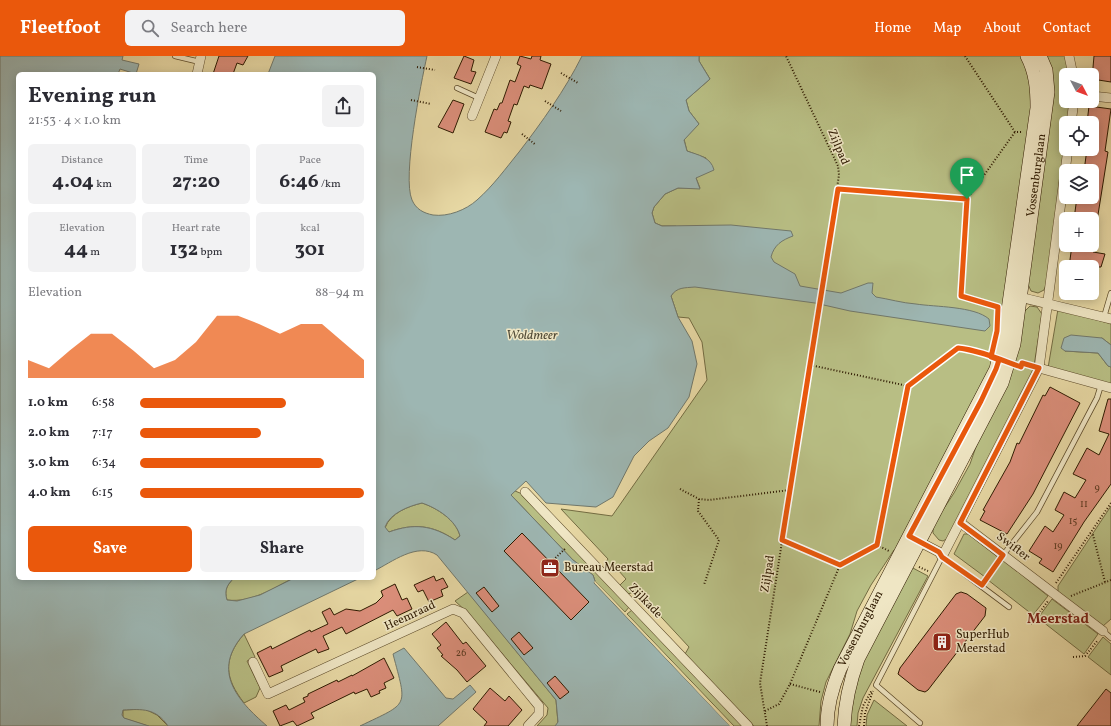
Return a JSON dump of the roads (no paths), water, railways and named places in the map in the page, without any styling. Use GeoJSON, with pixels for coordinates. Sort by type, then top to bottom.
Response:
{"type":"FeatureCollection","features":[{"type":"Feature","properties":{"kind":"street"},"geometry":{"type":"LineString","coordinates":[[472,116],[496,56]]}},
{"type":"Feature","properties":{"kind":"street","name":"Vossenburglaan"},"geometry":{"type":"LineString","coordinates":[[1015,296],[1037,89],[1034,71],[1027,56]]}},
{"type":"Feature","properties":{"kind":"street","name":"Vossenburglaan"},"geometry":{"type":"LineString","coordinates":[[844,726],[845,707],[850,680],[858,659],[996,369],[1004,361],[1006,331],[1015,296],[1048,92],[1046,70],[1040,56]]}},
{"type":"Feature","properties":{"kind":"street"},"geometry":{"type":"LineString","coordinates":[[1069,56],[1072,68]]}},
{"type":"Feature","properties":{"kind":"street"},"geometry":{"type":"LineString","coordinates":[[198,72],[201,59]]}},
{"type":"Feature","properties":{"kind":"street"},"geometry":{"type":"LineString","coordinates":[[1099,97],[1111,98]]}},
{"type":"Feature","properties":{"kind":"street"},"geometry":{"type":"LineString","coordinates":[[942,557],[1039,368],[1067,156]]}},
{"type":"Feature","properties":{"kind":"street"},"geometry":{"type":"LineString","coordinates":[[1015,296],[1108,318]]}},
{"type":"Feature","properties":{"kind":"street"},"geometry":{"type":"LineString","coordinates":[[1039,368],[1111,388]]}},
{"type":"Feature","properties":{"kind":"street","name":"Zijlkade"},"geometry":{"type":"LineString","coordinates":[[525,492],[748,726]]}},
{"type":"Feature","properties":{"kind":"street","name":"Swifter"},"geometry":{"type":"LineString","coordinates":[[960,523],[1104,632]]}},
{"type":"Feature","properties":{"kind":"street"},"geometry":{"type":"LineString","coordinates":[[914,539],[939,552],[942,557]]}},
{"type":"Feature","properties":{"kind":"street","name":"Vossenburglaan"},"geometry":{"type":"LineString","coordinates":[[827,726],[828,704],[835,679],[914,539]]}},
{"type":"Feature","properties":{"kind":"street","name":"Heemraad"},"geometry":{"type":"LineString","coordinates":[[252,662],[268,694],[453,609],[463,613],[539,706],[539,714],[528,726]]}},
{"type":"Feature","properties":{"kind":"lane"},"geometry":{"type":"LineString","coordinates":[[175,56],[201,59]]}},
{"type":"Feature","properties":{"kind":"lane"},"geometry":{"type":"LineString","coordinates":[[457,88],[479,98]]}},
{"type":"Feature","properties":{"kind":"lane"},"geometry":{"type":"LineString","coordinates":[[1108,318],[1111,293]]}},
{"type":"Feature","properties":{"kind":"lane"},"geometry":{"type":"LineString","coordinates":[[1003,555],[1037,512],[1097,398],[1101,385]]}},
{"type":"Feature","properties":{"kind":"lane"},"geometry":{"type":"LineString","coordinates":[[920,723],[876,685],[942,557],[982,585],[1009,607]]}},
{"type":"Feature","properties":{"kind":"lane"},"geometry":{"type":"LineString","coordinates":[[1104,632],[1111,638]]}},
{"type":"Feature","properties":{"kind":"water"},"geometry":{"type":"Polygon","coordinates":[[[0,56],[123,56],[122,60],[139,64],[137,72],[130,72],[120,69],[119,72],[16,72],[16,580],[232,580],[227,588],[226,596],[227,600],[237,601],[260,595],[290,580],[356,580],[244,634],[234,648],[229,660],[229,673],[232,684],[246,706],[267,726],[168,726],[159,716],[148,711],[123,710],[122,715],[124,718],[149,726],[0,726],[0,56]]]}},
{"type":"Feature","properties":{"kind":"water","name":"Woldmeer"},"geometry":{"type":"Polygon","coordinates":[[[275,56],[427,56],[411,151],[409,172],[410,188],[412,200],[420,210],[433,215],[445,215],[451,214],[473,204],[494,183],[545,117],[561,93],[582,56],[699,56],[699,61],[710,79],[686,100],[689,111],[699,124],[684,140],[687,151],[707,159],[714,170],[696,178],[700,189],[678,188],[665,194],[654,207],[652,213],[655,223],[662,226],[731,225],[791,231],[793,236],[785,239],[779,244],[774,249],[771,257],[774,262],[795,274],[800,286],[841,293],[868,283],[873,283],[872,293],[876,297],[911,303],[964,309],[989,319],[990,326],[985,331],[850,311],[815,303],[695,287],[678,289],[671,296],[678,317],[692,341],[697,364],[689,397],[668,428],[649,441],[634,456],[613,497],[596,507],[546,503],[526,481],[511,495],[573,560],[593,575],[595,581],[594,583],[730,726],[555,726],[558,722],[556,700],[437,555],[421,551],[413,552],[376,570],[376,72],[269,72],[275,56]],[[422,503],[411,506],[395,514],[387,522],[385,527],[389,532],[407,527],[423,527],[438,531],[455,540],[460,536],[458,530],[440,511],[422,503]]]}},
{"type":"Feature","properties":{"kind":"water"},"geometry":{"type":"Polygon","coordinates":[[[1071,335],[1102,338],[1111,345],[1111,367],[1108,366],[1098,353],[1065,351],[1061,348],[1064,338],[1071,335]]]}},
{"type":"Feature","properties":{"kind":"water"},"geometry":{"type":"Polygon","coordinates":[[[404,648],[446,698],[453,699],[470,685],[476,692],[438,726],[360,726],[396,707],[400,701],[402,694],[401,685],[393,654],[404,648]]]}},
{"type":"Feature","properties":{"kind":"place","name":"Bureau Meerstad"},"geometry":{"type":"Point","coordinates":[550,568]}},
{"type":"Feature","properties":{"kind":"place","name":"SuperHub Meerstad"},"geometry":{"type":"Point","coordinates":[942,642]}},
{"type":"Feature","properties":{"kind":"district","name":"Meerstad"},"geometry":{"type":"Point","coordinates":[1058,619]}}]}
